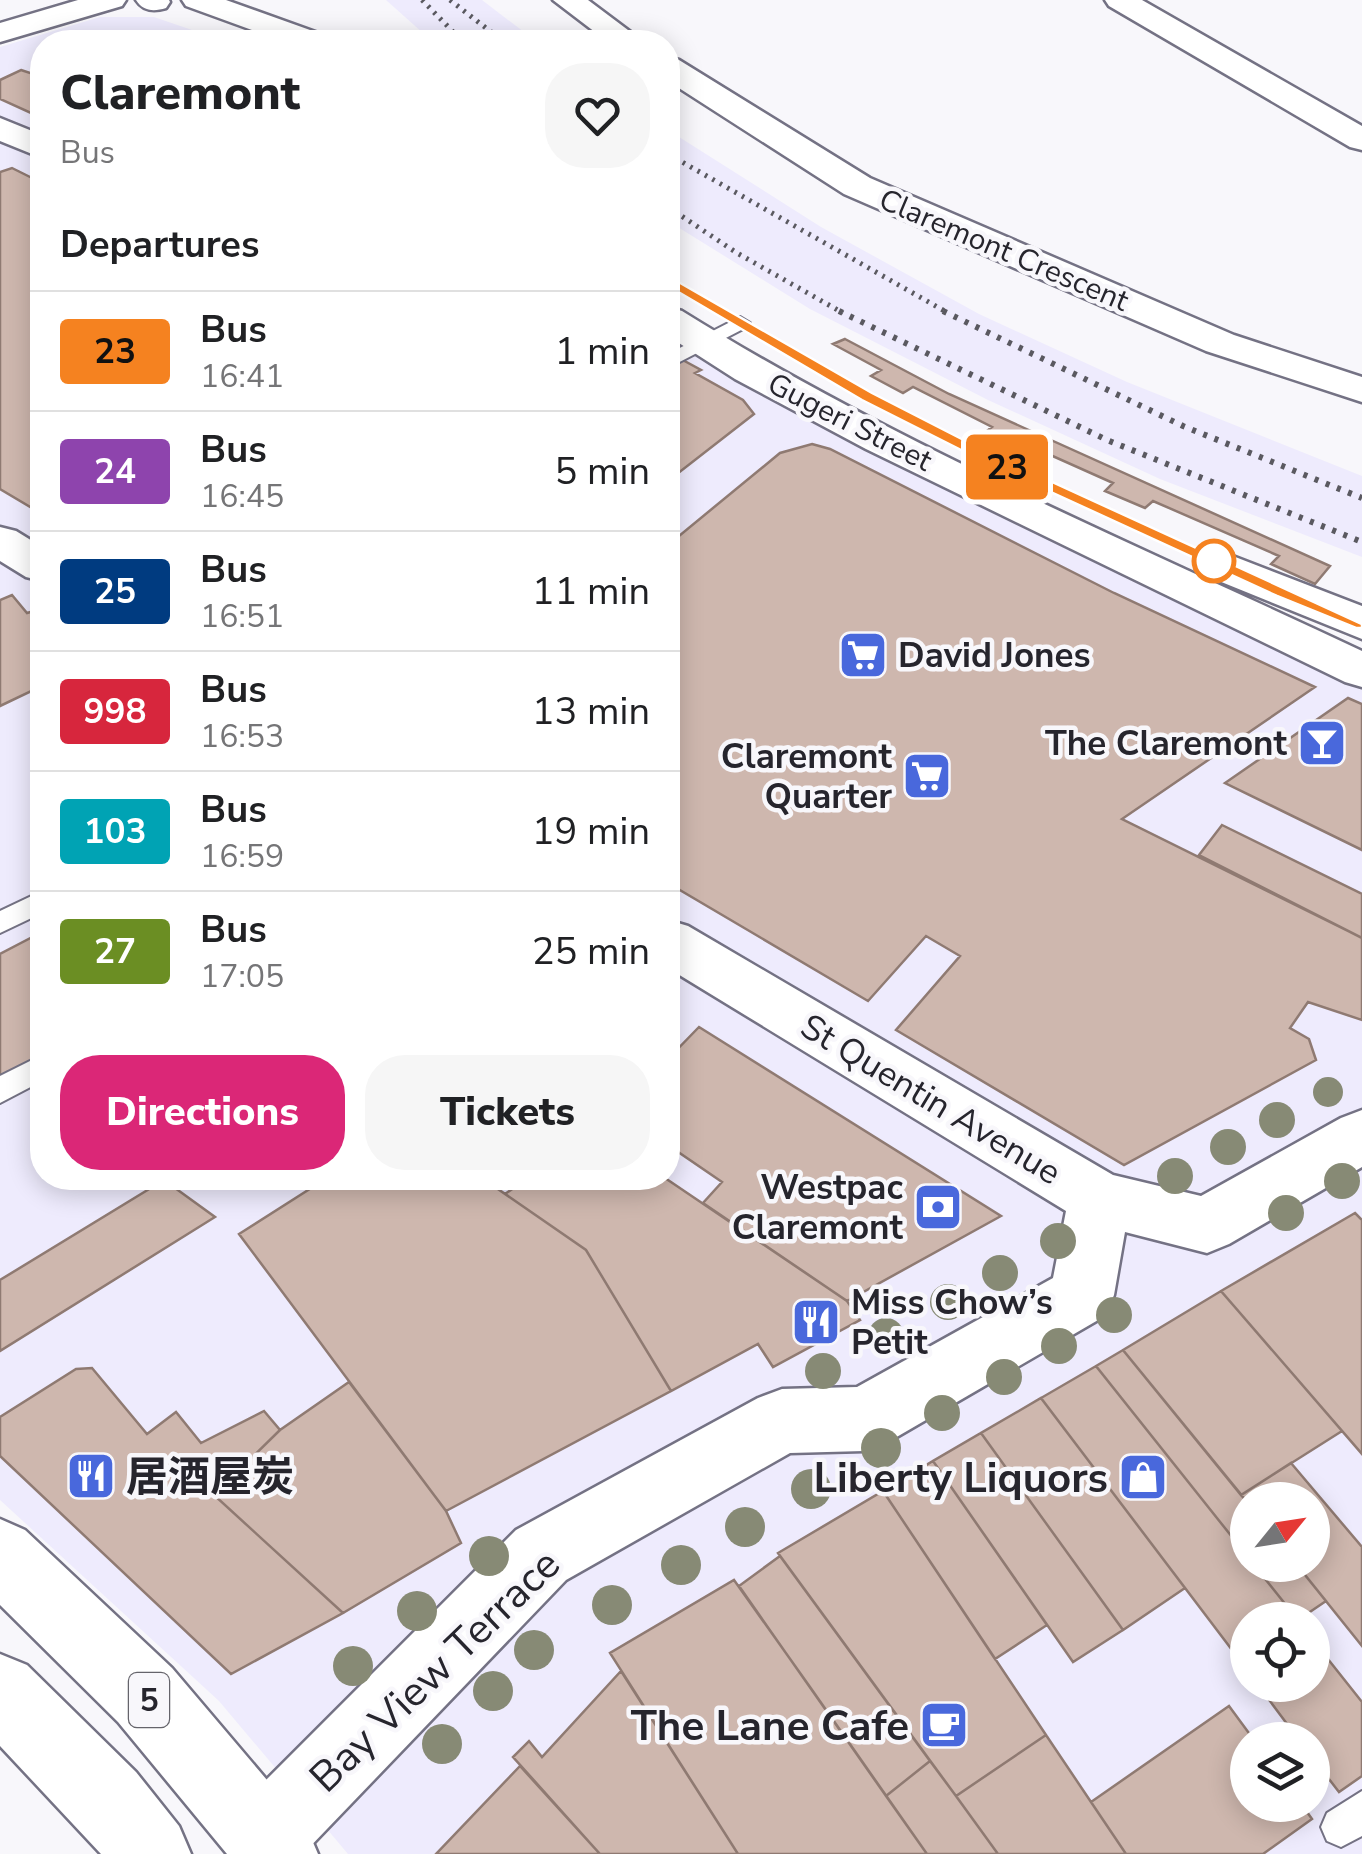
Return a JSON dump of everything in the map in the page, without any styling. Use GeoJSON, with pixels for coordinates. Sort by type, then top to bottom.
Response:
{"type":"FeatureCollection","features":[{"type":"Feature","properties":{"kind":"main road"},"geometry":{"type":"LineString","coordinates":[[0,16],[56,0]]}},
{"type":"Feature","properties":{"kind":"main road"},"geometry":{"type":"LineString","coordinates":[[0,33],[109,0],[166,2],[272,24]]}},
{"type":"Feature","properties":{"kind":"main road"},"geometry":{"type":"LineString","coordinates":[[568,0],[611,30]]}},
{"type":"Feature","properties":{"kind":"main road"},"geometry":{"type":"LineString","coordinates":[[1120,0],[1362,140]]}},
{"type":"Feature","properties":{"kind":"main road","name":"Claremont Crescent"},"geometry":{"type":"LineString","coordinates":[[680,75],[857,186],[1220,343],[1362,390]]}},
{"type":"Feature","properties":{"kind":"main road","name":"Gugeri Street"},"geometry":{"type":"LineString","coordinates":[[680,301],[704,343],[867,396],[984,456],[1362,624]]}},
{"type":"Feature","properties":{"kind":"main road","name":"Gugeri Street"},"geometry":{"type":"LineString","coordinates":[[680,327],[881,440],[1362,671]]}},
{"type":"Feature","properties":{"kind":"main road"},"geometry":{"type":"LineString","coordinates":[[0,541],[30,559]]}},
{"type":"Feature","properties":{"kind":"main road","name":"St Quentin Avenue"},"geometry":{"type":"LineString","coordinates":[[680,948],[1099,1199],[1206,1225],[1362,1136]]}},
{"type":"Feature","properties":{"kind":"main road","name":"Bay View Terrace"},"geometry":{"type":"LineString","coordinates":[[263,1848],[541,1555],[782,1422],[864,1419],[1082,1295],[1099,1199]]}},
{"type":"Feature","properties":{"kind":"main road","name":"5"},"geometry":{"type":"LineString","coordinates":[[0,1555],[146,1695],[263,1848]]}},
{"type":"Feature","properties":{"kind":"main road"},"geometry":{"type":"LineString","coordinates":[[0,1692],[108,1800],[151,1854]]}},
{"type":"Feature","properties":{"kind":"lane"},"geometry":{"type":"LineString","coordinates":[[0,923],[30,907]]}},
{"type":"Feature","properties":{"kind":"lane"},"geometry":{"type":"LineString","coordinates":[[0,1091],[30,1075]]}},
{"type":"Feature","properties":{"kind":"shaded area"},"geometry":{"type":"Polygon","coordinates":[[[386,0],[482,0],[521,30],[420,30],[386,0]]]}},
{"type":"Feature","properties":{"kind":"shaded area"},"geometry":{"type":"Polygon","coordinates":[[[100,17],[154,17],[192,30],[57,30],[100,17]]]}},
{"type":"Feature","properties":{"kind":"shaded area"},"geometry":{"type":"Polygon","coordinates":[[[30,38],[30,1190],[680,1190],[680,344],[833,428],[1362,686],[1362,1854],[348,1854],[219,1701],[0,1500],[0,47],[30,38]]]}},
{"type":"Feature","properties":{"kind":"shaded area"},"geometry":{"type":"Polygon","coordinates":[[[680,138],[821,227],[979,314],[1127,382],[1362,476],[1362,557],[1160,479],[988,400],[810,309],[680,228],[680,138]]]}},
{"type":"Feature","properties":{"kind":"building"},"geometry":{"type":"Polygon","coordinates":[[[21,70],[30,73],[30,113],[0,99],[0,80],[21,70]]]}},
{"type":"Feature","properties":{"kind":"building"},"geometry":{"type":"Polygon","coordinates":[[[12,168],[30,177],[30,507],[0,489],[0,172],[12,168]]]}},
{"type":"Feature","properties":{"kind":"building"},"geometry":{"type":"Polygon","coordinates":[[[845,339],[949,394],[1330,566],[1315,584],[1271,564],[1279,556],[1153,501],[1145,508],[1105,491],[1113,483],[1028,445],[1019,452],[983,434],[992,427],[913,387],[903,393],[871,376],[881,370],[833,344],[845,339]]]}},
{"type":"Feature","properties":{"kind":"building"},"geometry":{"type":"Polygon","coordinates":[[[680,359],[701,370],[695,373],[743,400],[754,414],[680,472],[680,359]]]}},
{"type":"Feature","properties":{"kind":"building","name":"Claremont Quarter"},"geometry":{"type":"Polygon","coordinates":[[[812,444],[830,449],[1114,593],[1315,687],[1122,819],[1362,938],[1362,1020],[1308,1002],[1290,1028],[1309,1039],[1316,1060],[1124,1165],[896,1030],[960,956],[926,936],[868,1001],[680,890],[680,535],[780,453],[812,444]]]}},
{"type":"Feature","properties":{"kind":"building"},"geometry":{"type":"Polygon","coordinates":[[[12,595],[30,612],[30,692],[0,706],[0,600],[12,595]]]}},
{"type":"Feature","properties":{"kind":"building","name":"The Claremont"},"geometry":{"type":"Polygon","coordinates":[[[1348,698],[1362,704],[1362,850],[1225,783],[1348,698]]]}},
{"type":"Feature","properties":{"kind":"building"},"geometry":{"type":"Polygon","coordinates":[[[1222,825],[1362,894],[1362,938],[1199,855],[1222,825]]]}},
{"type":"Feature","properties":{"kind":"building"},"geometry":{"type":"Polygon","coordinates":[[[30,938],[30,1062],[0,1079],[0,954],[30,938]]]}},
{"type":"Feature","properties":{"kind":"building"},"geometry":{"type":"Polygon","coordinates":[[[699,1027],[1001,1216],[847,1301],[703,1203],[722,1182],[680,1153],[680,1047],[699,1027]]]}},
{"type":"Feature","properties":{"kind":"building"},"geometry":{"type":"Polygon","coordinates":[[[680,1188],[847,1301],[860,1320],[773,1367],[758,1344],[671,1391],[586,1250],[505,1194],[511,1190],[680,1188]]]}},
{"type":"Feature","properties":{"kind":"building"},"geometry":{"type":"Polygon","coordinates":[[[148,1190],[178,1190],[215,1217],[0,1351],[0,1280],[148,1190]]]}},
{"type":"Feature","properties":{"kind":"building"},"geometry":{"type":"Polygon","coordinates":[[[308,1190],[499,1190],[586,1250],[671,1391],[446,1511],[239,1234],[308,1190]]]}},
{"type":"Feature","properties":{"kind":"building"},"geometry":{"type":"Polygon","coordinates":[[[1355,1213],[1362,1220],[1362,1454],[1221,1291],[1355,1213]]]}},
{"type":"Feature","properties":{"kind":"building"},"geometry":{"type":"Polygon","coordinates":[[[1221,1291],[1342,1431],[1262,1482],[1230,1482],[1123,1350],[1221,1291]]]}},
{"type":"Feature","properties":{"kind":"building"},"geometry":{"type":"Polygon","coordinates":[[[1123,1350],[1231,1482],[1230,1534],[1096,1366],[1123,1350]]]}},
{"type":"Feature","properties":{"kind":"building","name":"Liberty Liquors"},"geometry":{"type":"Polygon","coordinates":[[[1096,1366],[1230,1534],[1230,1582],[1268,1582],[1284,1602],[1230,1602],[1230,1647],[1041,1398],[1096,1366]]]}},
{"type":"Feature","properties":{"kind":"building"},"geometry":{"type":"Polygon","coordinates":[[[92,1368],[147,1434],[176,1412],[201,1443],[264,1411],[280,1430],[214,1495],[343,1613],[231,1674],[0,1456],[0,1417],[76,1369],[92,1368]]]}},
{"type":"Feature","properties":{"kind":"building"},"geometry":{"type":"Polygon","coordinates":[[[349,1382],[446,1511],[461,1543],[343,1613],[214,1495],[280,1430],[349,1382]]]}},
{"type":"Feature","properties":{"kind":"building"},"geometry":{"type":"Polygon","coordinates":[[[1041,1398],[1185,1588],[1123,1630],[981,1433],[1041,1398]]]}},
{"type":"Feature","properties":{"kind":"building"},"geometry":{"type":"Polygon","coordinates":[[[981,1433],[1123,1630],[1073,1662],[933,1461],[981,1433]]]}},
{"type":"Feature","properties":{"kind":"building"},"geometry":{"type":"Polygon","coordinates":[[[933,1461],[1047,1625],[995,1659],[883,1491],[933,1461]]]}},
{"type":"Feature","properties":{"kind":"building"},"geometry":{"type":"Polygon","coordinates":[[[1291,1463],[1307,1482],[1261,1482],[1291,1463]]]}},
{"type":"Feature","properties":{"kind":"building"},"geometry":{"type":"Polygon","coordinates":[[[883,1491],[1046,1735],[956,1796],[778,1553],[883,1491]]]}},
{"type":"Feature","properties":{"kind":"building"},"geometry":{"type":"Polygon","coordinates":[[[1330,1509],[1362,1547],[1362,1646],[1311,1582],[1330,1582],[1330,1509]]]}},
{"type":"Feature","properties":{"kind":"building"},"geometry":{"type":"Polygon","coordinates":[[[780,1556],[930,1761],[886,1796],[739,1586],[780,1556]]]}},
{"type":"Feature","properties":{"kind":"building"},"geometry":{"type":"Polygon","coordinates":[[[734,1580],[927,1854],[738,1854],[610,1653],[734,1580]]]}},
{"type":"Feature","properties":{"kind":"building"},"geometry":{"type":"Polygon","coordinates":[[[1268,1582],[1311,1582],[1326,1601],[1325,1602],[1284,1602],[1268,1582]]]}},
{"type":"Feature","properties":{"kind":"building"},"geometry":{"type":"Polygon","coordinates":[[[1330,1662],[1362,1702],[1362,1776],[1339,1792],[1330,1780],[1330,1722],[1286,1722],[1271,1702],[1330,1702],[1330,1662]]]}},
{"type":"Feature","properties":{"kind":"building"},"geometry":{"type":"Polygon","coordinates":[[[621,1671],[738,1854],[600,1854],[513,1757],[529,1741],[542,1757],[621,1671]]]}},
{"type":"Feature","properties":{"kind":"building"},"geometry":{"type":"Polygon","coordinates":[[[1229,1706],[1241,1722],[1230,1722],[1230,1822],[1308,1822],[1263,1854],[1126,1854],[1091,1802],[1229,1706]]]}},
{"type":"Feature","properties":{"kind":"building"},"geometry":{"type":"Polygon","coordinates":[[[1046,1735],[1126,1854],[998,1854],[956,1796],[1046,1735]]]}},
{"type":"Feature","properties":{"kind":"building"},"geometry":{"type":"Polygon","coordinates":[[[930,1761],[998,1854],[927,1854],[886,1796],[930,1761]]]}},
{"type":"Feature","properties":{"kind":"building"},"geometry":{"type":"Polygon","coordinates":[[[520,1766],[600,1854],[436,1854],[520,1766]]]}},
{"type":"Feature","properties":{"kind":"railway"},"geometry":{"type":"LineString","coordinates":[[422,0],[451,30]]}},
{"type":"Feature","properties":{"kind":"railway"},"geometry":{"type":"LineString","coordinates":[[450,0],[489,30]]}},
{"type":"Feature","properties":{"kind":"railway"},"geometry":{"type":"LineString","coordinates":[[680,161],[948,313]]}},
{"type":"Feature","properties":{"kind":"railway"},"geometry":{"type":"LineString","coordinates":[[680,215],[737,253],[842,313]]}},
{"type":"Feature","properties":{"kind":"railway"},"geometry":{"type":"LineString","coordinates":[[943,311],[1183,426],[1362,498]]}},
{"type":"Feature","properties":{"kind":"railway"},"geometry":{"type":"LineString","coordinates":[[842,313],[1107,440],[1362,542]]}},
{"type":"Feature","properties":{"kind":"bus line","name":"23"},"geometry":{"type":"LineString","coordinates":[[680,287],[776,346],[984,456],[1362,624]]}},
{"type":"Feature","properties":{"kind":"place","name":"David Jones"},"geometry":{"type":"Point","coordinates":[863,655]}},
{"type":"Feature","properties":{"kind":"place","name":"The Claremont"},"geometry":{"type":"Point","coordinates":[1322,743]}},
{"type":"Feature","properties":{"kind":"place","name":"Claremont Quarter"},"geometry":{"type":"Point","coordinates":[927,776]}},
{"type":"Feature","properties":{"kind":"place","name":"Westpac Claremont"},"geometry":{"type":"Point","coordinates":[938,1207]}},
{"type":"Feature","properties":{"kind":"place","name":"Miss Chow’s Petit"},"geometry":{"type":"Point","coordinates":[816,1322]}},
{"type":"Feature","properties":{"kind":"place","name":"居酒屋炭"},"geometry":{"type":"Point","coordinates":[91,1476]}},
{"type":"Feature","properties":{"kind":"place","name":"Liberty Liquors"},"geometry":{"type":"Point","coordinates":[1143,1477]}},
{"type":"Feature","properties":{"kind":"place","name":"The Lane Cafe"},"geometry":{"type":"Point","coordinates":[944,1725]}}]}
